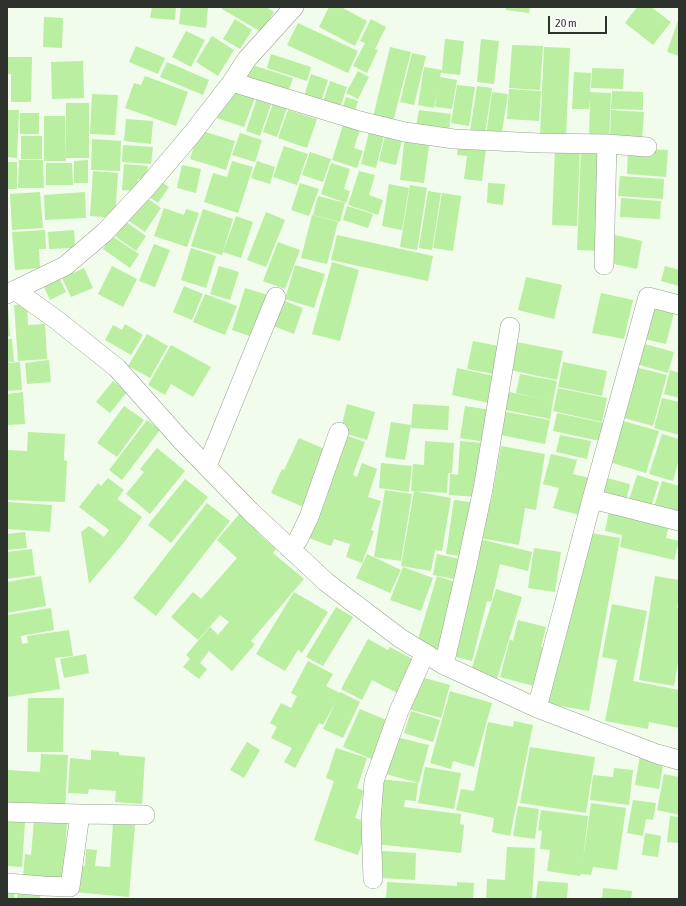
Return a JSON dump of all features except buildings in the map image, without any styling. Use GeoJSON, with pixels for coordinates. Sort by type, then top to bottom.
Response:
{"type":"FeatureCollection","features":[{"type":"Feature","properties":{"kind":"street"},"geometry":{"type":"LineString","coordinates":[[11,292],[65,266],[104,233],[146,188],[181,147],[232,82],[247,59],[294,7]]}},
{"type":"Feature","properties":{"kind":"street"},"geometry":{"type":"LineString","coordinates":[[232,82],[360,121],[406,132],[454,139],[606,144],[647,147]]}},
{"type":"Feature","properties":{"kind":"street"},"geometry":{"type":"LineString","coordinates":[[604,265],[606,144]]}},
{"type":"Feature","properties":{"kind":"street"},"geometry":{"type":"LineString","coordinates":[[11,292],[58,321],[117,368],[181,440],[250,511],[326,582],[400,638],[444,665],[537,708],[657,754],[679,760]]}},
{"type":"Feature","properties":{"kind":"street"},"geometry":{"type":"LineString","coordinates":[[207,466],[276,297]]}},
{"type":"Feature","properties":{"kind":"street"},"geometry":{"type":"LineString","coordinates":[[537,708],[592,499],[648,297],[679,305]]}},
{"type":"Feature","properties":{"kind":"street"},"geometry":{"type":"LineString","coordinates":[[444,665],[483,489],[510,327]]}},
{"type":"Feature","properties":{"kind":"street"},"geometry":{"type":"LineString","coordinates":[[289,548],[298,540],[309,516],[339,432]]}},
{"type":"Feature","properties":{"kind":"street"},"geometry":{"type":"LineString","coordinates":[[592,499],[679,521]]}},
{"type":"Feature","properties":{"kind":"street"},"geometry":{"type":"LineString","coordinates":[[373,879],[371,821],[374,781],[399,711],[425,653]]}},
{"type":"Feature","properties":{"kind":"street"},"geometry":{"type":"LineString","coordinates":[[7,812],[145,815]]}},
{"type":"Feature","properties":{"kind":"street"},"geometry":{"type":"LineString","coordinates":[[7,883],[70,887],[80,814]]}}]}
